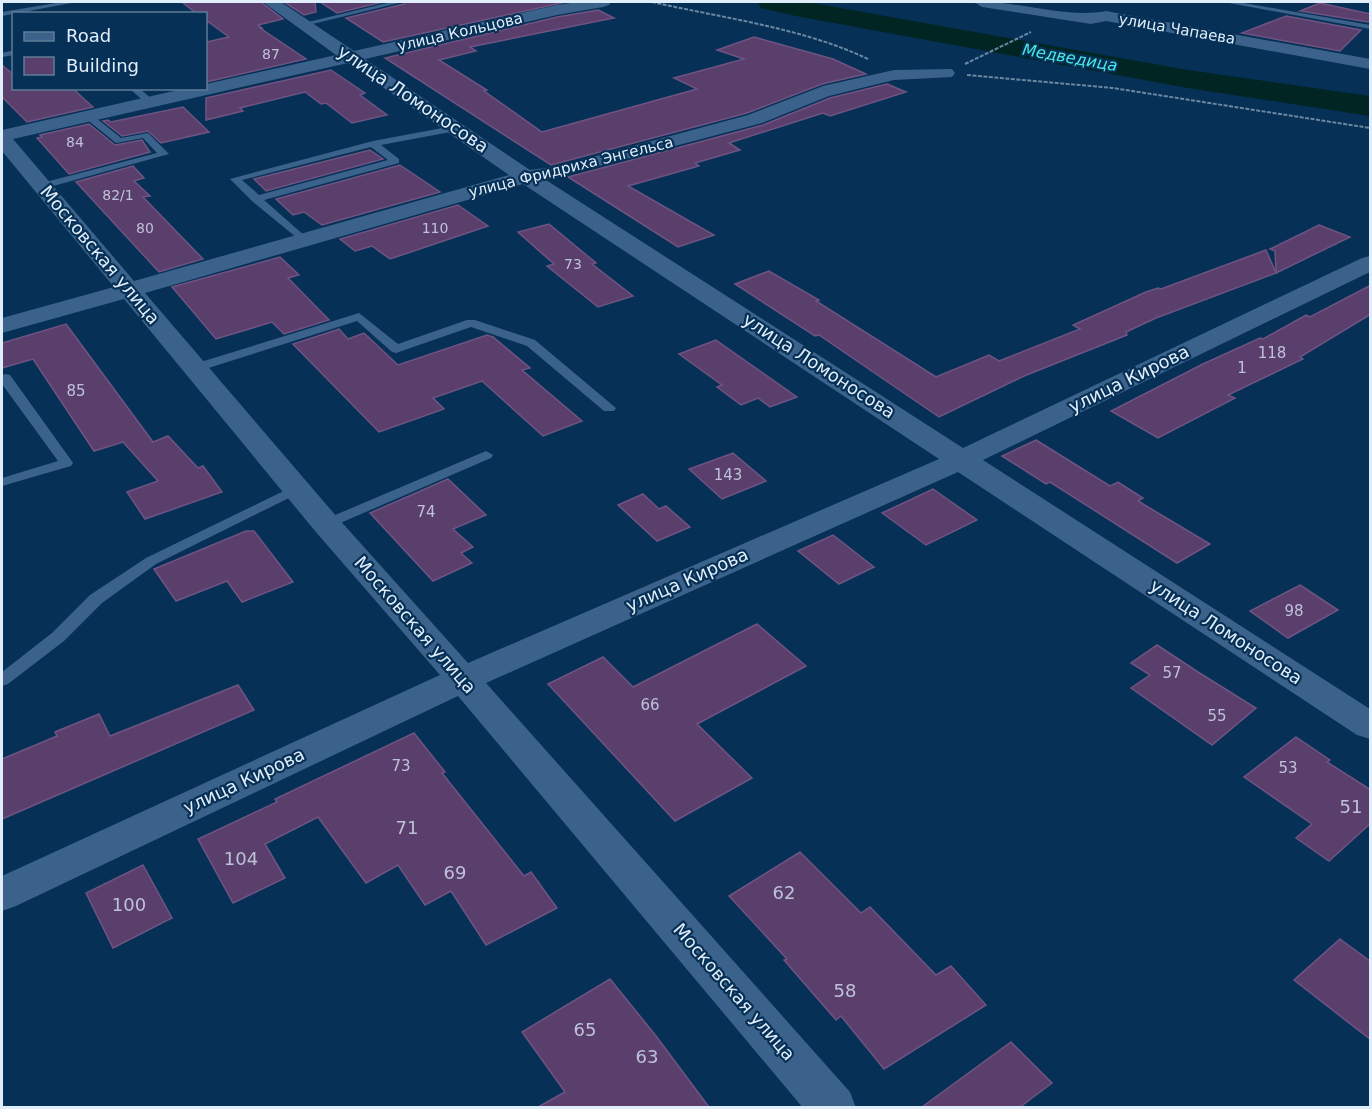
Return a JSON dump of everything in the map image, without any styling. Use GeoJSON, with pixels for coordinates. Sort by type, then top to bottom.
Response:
{"type":"FeatureCollection","features":[{"type":"Feature","properties":{"kind":"street","name":"улица Ломоносова"},"geometry":{"type":"LineString","coordinates":[[271,2],[458,128],[526,177],[1371,726]]}},
{"type":"Feature","properties":{"kind":"street","name":"улица Кольцова"},"geometry":{"type":"LineString","coordinates":[[207,89],[603,2]]}},
{"type":"Feature","properties":{"kind":"street","name":"улица Чапаева"},"geometry":{"type":"LineString","coordinates":[[982,2],[1091,19],[1106,16],[1371,64]]}},
{"type":"Feature","properties":{"kind":"street"},"geometry":{"type":"LineString","coordinates":[[1046,25],[1091,19],[1134,2]]}},
{"type":"Feature","properties":{"kind":"street","name":"улица Фридриха Энгельса"},"geometry":{"type":"LineString","coordinates":[[2,326],[526,177],[560,172],[755,119],[823,92],[894,75],[946,73]]}},
{"type":"Feature","properties":{"kind":"street","name":"улица Кольцова"},"geometry":{"type":"LineString","coordinates":[[2,138],[204,90]]}},
{"type":"Feature","properties":{"kind":"street","name":"Московская улица"},"geometry":{"type":"LineString","coordinates":[[2,138],[326,524],[833,1107]]}},
{"type":"Feature","properties":{"kind":"street","name":"улица Кирова"},"geometry":{"type":"LineString","coordinates":[[2,894],[463,679],[963,459],[1371,263]]}},
{"type":"Feature","properties":{"kind":"lane"},"geometry":{"type":"LineString","coordinates":[[23,12],[73,2]]}},
{"type":"Feature","properties":{"kind":"lane"},"geometry":{"type":"LineString","coordinates":[[304,24],[399,2]]}},
{"type":"Feature","properties":{"kind":"lane"},"geometry":{"type":"LineString","coordinates":[[1228,2],[1371,27]]}},
{"type":"Feature","properties":{"kind":"lane"},"geometry":{"type":"LineString","coordinates":[[135,90],[150,102]]}},
{"type":"Feature","properties":{"kind":"lane"},"geometry":{"type":"LineString","coordinates":[[42,186],[164,154],[145,135],[119,141],[88,116]]}},
{"type":"Feature","properties":{"kind":"lane"},"geometry":{"type":"LineString","coordinates":[[302,239],[235,179],[373,144],[458,128]]}},
{"type":"Feature","properties":{"kind":"lane"},"geometry":{"type":"LineString","coordinates":[[256,199],[396,161],[373,144]]}},
{"type":"Feature","properties":{"kind":"lane"},"geometry":{"type":"LineString","coordinates":[[195,368],[359,317],[396,349],[471,323],[531,343],[609,408]]}},
{"type":"Feature","properties":{"kind":"lane"},"geometry":{"type":"LineString","coordinates":[[2,380],[6,378],[66,463],[2,482]]}},
{"type":"Feature","properties":{"kind":"lane"},"geometry":{"type":"LineString","coordinates":[[326,524],[486,454]]}},
{"type":"Feature","properties":{"kind":"lane"},"geometry":{"type":"LineString","coordinates":[[2,677],[58,637],[96,599],[151,561],[296,489]]}},
{"type":"Feature","properties":{"kind":"path"},"geometry":{"type":"LineString","coordinates":[[652,2],[806,36],[845,48],[894,75]]}},
{"type":"Feature","properties":{"kind":"path"},"geometry":{"type":"LineString","coordinates":[[946,73],[1046,25]]}},
{"type":"Feature","properties":{"kind":"path"},"geometry":{"type":"LineString","coordinates":[[946,73],[1113,88],[1371,128]]}},
{"type":"Feature","properties":{"kind":"building"},"geometry":{"type":"Polygon","coordinates":[[[182,2],[261,2],[283,19],[258,25],[262,28],[260,28],[306,59],[207,82],[207,42],[229,37],[207,21],[207,12],[194,12],[182,2]]]}},
{"type":"Feature","properties":{"kind":"building"},"geometry":{"type":"Polygon","coordinates":[[[284,2],[315,2],[316,12],[304,15],[284,2]]]}},
{"type":"Feature","properties":{"kind":"building"},"geometry":{"type":"Polygon","coordinates":[[[320,2],[383,2],[337,13],[320,2]]]}},
{"type":"Feature","properties":{"kind":"building"},"geometry":{"type":"Polygon","coordinates":[[[405,2],[566,2],[383,42],[346,18],[405,2]]]}},
{"type":"Feature","properties":{"kind":"building"},"geometry":{"type":"Polygon","coordinates":[[[1320,3],[1371,14],[1371,20],[1368,22],[1300,11],[1320,3]]]}},
{"type":"Feature","properties":{"kind":"building"},"geometry":{"type":"Polygon","coordinates":[[[598,10],[614,18],[470,47],[476,51],[439,60],[487,90],[484,91],[542,132],[697,89],[674,78],[744,59],[717,50],[754,37],[833,59],[866,74],[822,84],[747,113],[551,165],[385,58],[557,17],[598,10]]]}},
{"type":"Feature","properties":{"kind":"building"},"geometry":{"type":"Polygon","coordinates":[[[1286,16],[1361,30],[1340,51],[1242,33],[1286,16]]]}},
{"type":"Feature","properties":{"kind":"building"},"geometry":{"type":"Polygon","coordinates":[[[2,65],[12,73],[12,90],[74,90],[93,107],[27,122],[2,97],[2,65]]]}},
{"type":"Feature","properties":{"kind":"building"},"geometry":{"type":"Polygon","coordinates":[[[331,70],[365,93],[360,95],[387,115],[352,123],[326,103],[321,104],[305,92],[240,108],[243,111],[206,120],[206,98],[331,70]]]}},
{"type":"Feature","properties":{"kind":"building"},"geometry":{"type":"Polygon","coordinates":[[[887,84],[906,92],[830,116],[823,113],[729,143],[740,150],[695,163],[699,166],[628,186],[714,235],[678,247],[568,177],[763,125],[830,98],[887,84]]]}},
{"type":"Feature","properties":{"kind":"building"},"geometry":{"type":"Polygon","coordinates":[[[183,107],[209,132],[161,143],[148,131],[122,136],[103,121],[111,122],[183,107]]]}},
{"type":"Feature","properties":{"kind":"building"},"geometry":{"type":"Polygon","coordinates":[[[89,124],[115,145],[142,140],[150,152],[69,174],[37,138],[42,137],[40,135],[89,124]]]}},
{"type":"Feature","properties":{"kind":"building"},"geometry":{"type":"Polygon","coordinates":[[[370,150],[383,159],[266,191],[254,179],[370,150]]]}},
{"type":"Feature","properties":{"kind":"building"},"geometry":{"type":"Polygon","coordinates":[[[400,165],[440,192],[322,225],[304,212],[293,215],[276,199],[400,165]]]}},
{"type":"Feature","properties":{"kind":"building"},"geometry":{"type":"Polygon","coordinates":[[[133,166],[144,178],[134,181],[150,196],[143,197],[203,259],[159,272],[76,182],[133,166]]]}},
{"type":"Feature","properties":{"kind":"building"},"geometry":{"type":"Polygon","coordinates":[[[458,205],[488,226],[390,259],[372,246],[355,251],[340,239],[458,205]]]}},
{"type":"Feature","properties":{"kind":"building"},"geometry":{"type":"Polygon","coordinates":[[[549,224],[596,263],[592,264],[633,296],[598,307],[547,266],[554,264],[518,232],[549,224]]]}},
{"type":"Feature","properties":{"kind":"building"},"geometry":{"type":"Polygon","coordinates":[[[1319,225],[1350,237],[1276,273],[1275,251],[1270,249],[1319,225]]]}},
{"type":"Feature","properties":{"kind":"building"},"geometry":{"type":"Polygon","coordinates":[[[1266,250],[1276,273],[1156,318],[1126,332],[1127,335],[1024,376],[939,417],[819,335],[815,336],[735,284],[769,271],[819,300],[816,301],[936,377],[989,355],[999,361],[1080,329],[1073,325],[1146,292],[1161,289],[1266,250]]]}},
{"type":"Feature","properties":{"kind":"building"},"geometry":{"type":"Polygon","coordinates":[[[280,257],[299,275],[288,278],[329,320],[284,334],[272,322],[216,339],[172,287],[280,257]]]}},
{"type":"Feature","properties":{"kind":"building"},"geometry":{"type":"Polygon","coordinates":[[[1371,285],[1371,314],[1300,357],[1303,359],[1228,395],[1235,398],[1158,438],[1111,411],[1203,364],[1260,338],[1263,339],[1306,315],[1310,317],[1371,285]]]}},
{"type":"Feature","properties":{"kind":"building"},"geometry":{"type":"Polygon","coordinates":[[[66,324],[153,442],[168,436],[198,468],[203,466],[222,492],[145,519],[127,492],[158,481],[123,442],[94,451],[33,359],[2,368],[2,343],[66,324]]]}},
{"type":"Feature","properties":{"kind":"building"},"geometry":{"type":"Polygon","coordinates":[[[339,329],[348,339],[364,333],[398,365],[487,335],[493,337],[530,368],[522,370],[582,421],[543,436],[482,381],[433,398],[444,409],[379,432],[293,344],[339,329]]]}},
{"type":"Feature","properties":{"kind":"building"},"geometry":{"type":"Polygon","coordinates":[[[716,340],[797,397],[770,407],[758,398],[741,405],[717,387],[722,385],[679,354],[716,340]]]}},
{"type":"Feature","properties":{"kind":"building"},"geometry":{"type":"Polygon","coordinates":[[[1036,440],[1110,486],[1118,482],[1143,498],[1138,501],[1210,544],[1177,563],[1050,482],[1046,484],[1002,456],[1036,440]]]}},
{"type":"Feature","properties":{"kind":"building"},"geometry":{"type":"Polygon","coordinates":[[[733,453],[766,481],[722,499],[689,469],[733,453]]]}},
{"type":"Feature","properties":{"kind":"building"},"geometry":{"type":"Polygon","coordinates":[[[448,479],[486,515],[453,529],[473,547],[461,553],[472,563],[433,581],[370,513],[448,479]]]}},
{"type":"Feature","properties":{"kind":"building"},"geometry":{"type":"Polygon","coordinates":[[[933,489],[977,520],[926,545],[882,513],[933,489]]]}},
{"type":"Feature","properties":{"kind":"building"},"geometry":{"type":"Polygon","coordinates":[[[643,494],[659,509],[666,506],[690,527],[657,541],[618,505],[643,494]]]}},
{"type":"Feature","properties":{"kind":"building"},"geometry":{"type":"Polygon","coordinates":[[[246,531],[254,531],[293,582],[242,602],[227,581],[176,601],[154,569],[246,531]]]}},
{"type":"Feature","properties":{"kind":"building"},"geometry":{"type":"Polygon","coordinates":[[[833,535],[874,567],[839,584],[798,551],[833,535]]]}},
{"type":"Feature","properties":{"kind":"building"},"geometry":{"type":"Polygon","coordinates":[[[1300,585],[1338,610],[1288,638],[1250,611],[1300,585]]]}},
{"type":"Feature","properties":{"kind":"building"},"geometry":{"type":"Polygon","coordinates":[[[757,624],[806,666],[697,724],[752,778],[675,821],[548,684],[603,657],[633,687],[757,624]]]}},
{"type":"Feature","properties":{"kind":"building"},"geometry":{"type":"Polygon","coordinates":[[[1157,645],[1256,708],[1212,745],[1131,688],[1150,675],[1131,663],[1157,645]]]}},
{"type":"Feature","properties":{"kind":"building"},"geometry":{"type":"Polygon","coordinates":[[[238,685],[254,710],[2,819],[2,759],[57,736],[55,732],[99,714],[110,736],[238,685]]]}},
{"type":"Feature","properties":{"kind":"building"},"geometry":{"type":"Polygon","coordinates":[[[414,733],[445,772],[442,773],[524,876],[531,872],[557,908],[486,945],[451,891],[425,905],[398,865],[366,883],[318,817],[265,844],[285,878],[233,903],[198,839],[277,802],[275,799],[414,733]]]}},
{"type":"Feature","properties":{"kind":"building"},"geometry":{"type":"Polygon","coordinates":[[[1296,737],[1330,760],[1327,762],[1371,790],[1371,823],[1329,861],[1296,838],[1312,824],[1244,777],[1296,737]]]}},
{"type":"Feature","properties":{"kind":"building"},"geometry":{"type":"Polygon","coordinates":[[[800,852],[861,913],[870,907],[936,975],[951,966],[986,1005],[884,1069],[841,1016],[836,1020],[784,960],[787,959],[729,896],[800,852]]]}},
{"type":"Feature","properties":{"kind":"building"},"geometry":{"type":"Polygon","coordinates":[[[143,865],[172,918],[113,948],[86,893],[143,865]]]}},
{"type":"Feature","properties":{"kind":"building"},"geometry":{"type":"Polygon","coordinates":[[[1340,939],[1371,962],[1371,1040],[1294,980],[1340,939]]]}},
{"type":"Feature","properties":{"kind":"building"},"geometry":{"type":"Polygon","coordinates":[[[610,979],[709,1107],[538,1107],[565,1092],[522,1032],[610,979]]]}},
{"type":"Feature","properties":{"kind":"building"},"geometry":{"type":"Polygon","coordinates":[[[1011,1042],[1052,1083],[1020,1107],[922,1107],[1011,1042]]]}},
{"type":"Feature","properties":{"kind":"waterway","name":"Медведица"},"geometry":{"type":"LineString","coordinates":[[771,2],[1188,79],[1370,106]]}}]}
